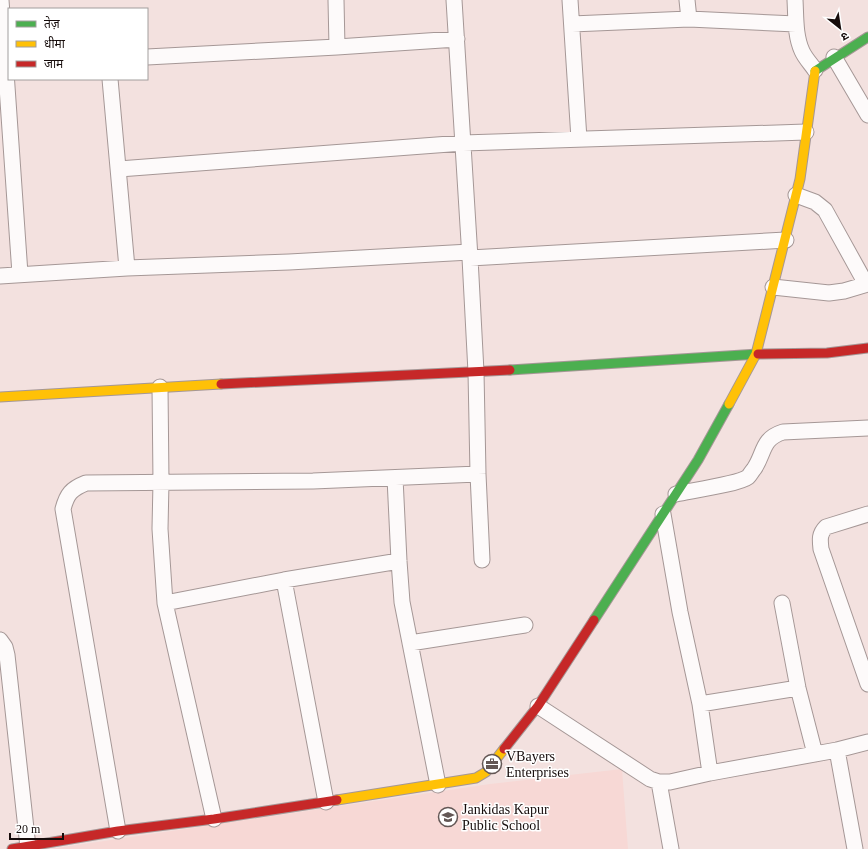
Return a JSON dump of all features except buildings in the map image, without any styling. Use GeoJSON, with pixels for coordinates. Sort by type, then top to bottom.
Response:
{"type":"FeatureCollection","features":[{"type":"Feature","properties":{"kind":"street"},"geometry":{"type":"LineString","coordinates":[[0,0],[7,65],[20,274]]}},
{"type":"Feature","properties":{"kind":"street"},"geometry":{"type":"LineString","coordinates":[[336,0],[337,47]]}},
{"type":"Feature","properties":{"kind":"street"},"geometry":{"type":"LineString","coordinates":[[454,0],[476,372],[478,474],[482,560]]}},
{"type":"Feature","properties":{"kind":"street"},"geometry":{"type":"LineString","coordinates":[[570,0],[579,139]]}},
{"type":"Feature","properties":{"kind":"street"},"geometry":{"type":"LineString","coordinates":[[687,0],[689,18]]}},
{"type":"Feature","properties":{"kind":"street"},"geometry":{"type":"LineString","coordinates":[[12,849],[118,831],[214,819],[438,785],[482,776],[538,706],[676,494],[698,460],[756,354],[786,240],[800,179],[815,70],[803,53],[796,24],[795,0]]}},
{"type":"Feature","properties":{"kind":"street"},"geometry":{"type":"LineString","coordinates":[[572,24],[689,18],[796,24]]}},
{"type":"Feature","properties":{"kind":"street"},"geometry":{"type":"LineString","coordinates":[[815,70],[868,37]]}},
{"type":"Feature","properties":{"kind":"street"},"geometry":{"type":"LineString","coordinates":[[148,58],[457,39]]}},
{"type":"Feature","properties":{"kind":"street"},"geometry":{"type":"LineString","coordinates":[[834,57],[868,115]]}},
{"type":"Feature","properties":{"kind":"street"},"geometry":{"type":"LineString","coordinates":[[110,80],[128,268]]}},
{"type":"Feature","properties":{"kind":"street"},"geometry":{"type":"LineString","coordinates":[[119,169],[463,143],[806,132]]}},
{"type":"Feature","properties":{"kind":"street"},"geometry":{"type":"LineString","coordinates":[[773,287],[828,293],[844,291],[867,284],[825,210],[815,202],[796,195]]}},
{"type":"Feature","properties":{"kind":"street"},"geometry":{"type":"LineString","coordinates":[[0,276],[128,268],[470,255],[786,240]]}},
{"type":"Feature","properties":{"kind":"street"},"geometry":{"type":"LineString","coordinates":[[0,397],[160,387],[476,372],[756,354],[827,353],[868,348]]}},
{"type":"Feature","properties":{"kind":"street"},"geometry":{"type":"LineString","coordinates":[[160,387],[160,529],[165,603],[214,819]]}},
{"type":"Feature","properties":{"kind":"street"},"geometry":{"type":"LineString","coordinates":[[676,494],[738,481],[748,477],[755,467],[766,442],[773,435],[783,432],[868,428]]}},
{"type":"Feature","properties":{"kind":"street"},"geometry":{"type":"LineString","coordinates":[[118,831],[63,509],[66,497],[75,487],[86,483],[313,482],[478,474]]}},
{"type":"Feature","properties":{"kind":"street"},"geometry":{"type":"LineString","coordinates":[[395,478],[398,561],[402,602],[438,785]]}},
{"type":"Feature","properties":{"kind":"street"},"geometry":{"type":"LineString","coordinates":[[663,514],[680,612],[700,704],[710,773]]}},
{"type":"Feature","properties":{"kind":"street"},"geometry":{"type":"LineString","coordinates":[[868,514],[826,527],[821,532],[819,538],[821,549],[868,684]]}},
{"type":"Feature","properties":{"kind":"street"},"geometry":{"type":"LineString","coordinates":[[165,603],[284,580],[398,561]]}},
{"type":"Feature","properties":{"kind":"street"},"geometry":{"type":"LineString","coordinates":[[284,580],[326,802]]}},
{"type":"Feature","properties":{"kind":"street"},"geometry":{"type":"LineString","coordinates":[[782,604],[798,688],[815,754]]}},
{"type":"Feature","properties":{"kind":"street"},"geometry":{"type":"LineString","coordinates":[[410,643],[525,625]]}},
{"type":"Feature","properties":{"kind":"street"},"geometry":{"type":"LineString","coordinates":[[0,640],[5,646],[7,655],[28,847]]}},
{"type":"Feature","properties":{"kind":"street"},"geometry":{"type":"LineString","coordinates":[[700,704],[798,688]]}},
{"type":"Feature","properties":{"kind":"street"},"geometry":{"type":"LineString","coordinates":[[538,706],[650,779],[659,782],[670,782],[710,773],[837,750],[868,742]]}},
{"type":"Feature","properties":{"kind":"street"},"geometry":{"type":"LineString","coordinates":[[837,750],[854,849]]}},
{"type":"Feature","properties":{"kind":"street"},"geometry":{"type":"LineString","coordinates":[[659,782],[671,849]]}},
{"type":"Feature","properties":{"kind":"shaded area","name":"Jankidas Kapur Public School"},"geometry":{"type":"Polygon","coordinates":[[[622,769],[628,849],[50,849],[490,784],[622,769]]]}},
{"type":"Feature","properties":{"kind":"traffic: fast"},"geometry":{"type":"LineString","coordinates":[[815,71],[868,37]]}},
{"type":"Feature","properties":{"kind":"traffic: fast"},"geometry":{"type":"LineString","coordinates":[[510,370],[758,354]]}},
{"type":"Feature","properties":{"kind":"traffic: fast"},"geometry":{"type":"LineString","coordinates":[[594,620],[698,460],[729,404]]}},
{"type":"Feature","properties":{"kind":"traffic: slow"},"geometry":{"type":"LineString","coordinates":[[729,404],[756,354],[800,179],[815,71]]}},
{"type":"Feature","properties":{"kind":"traffic: slow"},"geometry":{"type":"LineString","coordinates":[[0,397],[221,384]]}},
{"type":"Feature","properties":{"kind":"traffic: slow"},"geometry":{"type":"LineString","coordinates":[[337,800],[476,778],[486,772],[504,749]]}},
{"type":"Feature","properties":{"kind":"traffic: jam"},"geometry":{"type":"LineString","coordinates":[[758,354],[827,353],[868,348]]}},
{"type":"Feature","properties":{"kind":"traffic: jam"},"geometry":{"type":"LineString","coordinates":[[221,384],[510,370]]}},
{"type":"Feature","properties":{"kind":"traffic: jam"},"geometry":{"type":"LineString","coordinates":[[504,749],[538,706],[594,620]]}},
{"type":"Feature","properties":{"kind":"traffic: jam"},"geometry":{"type":"LineString","coordinates":[[12,849],[118,831],[214,819],[337,800]]}},
{"type":"Feature","properties":{"kind":"place","name":"VBayers Enterprises"},"geometry":{"type":"Point","coordinates":[492,764]}},
{"type":"Feature","properties":{"kind":"place","name":"Jankidas Kapur Public School"},"geometry":{"type":"Point","coordinates":[448,817]}}]}
